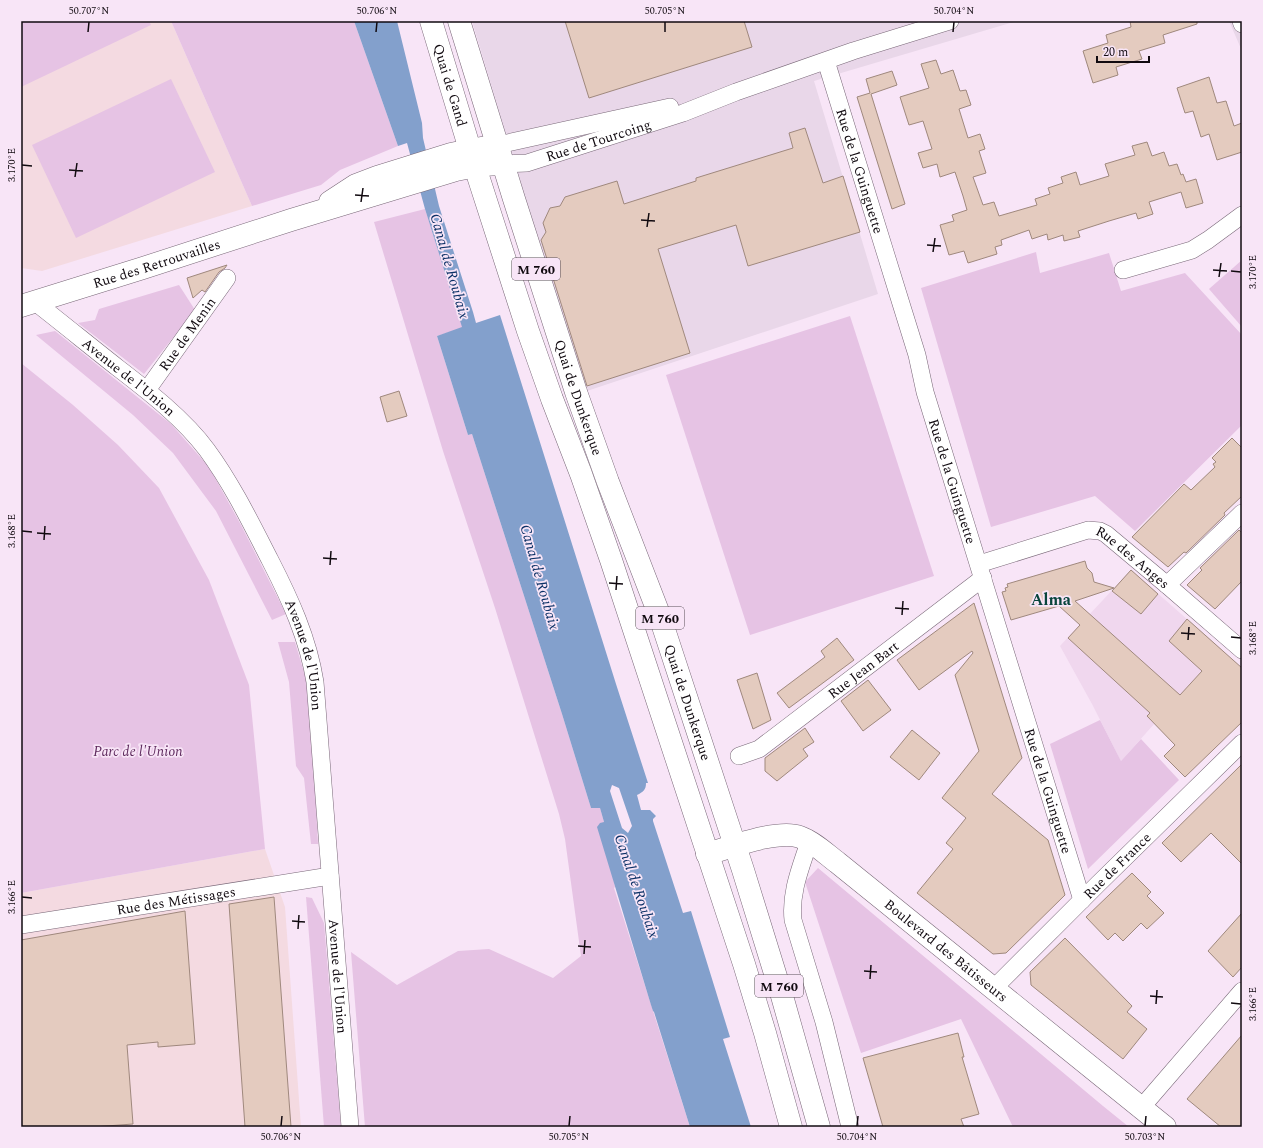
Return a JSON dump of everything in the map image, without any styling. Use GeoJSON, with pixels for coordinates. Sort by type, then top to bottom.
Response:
{"type":"FeatureCollection","features":[{"type":"Feature","properties":{"kind":"main road","name":"Quai de Gand"},"geometry":{"type":"LineString","coordinates":[[431,21],[463,160]]}},
{"type":"Feature","properties":{"kind":"main road","name":"Quai de Gand"},"geometry":{"type":"LineString","coordinates":[[459,21],[500,155]]}},
{"type":"Feature","properties":{"kind":"main road","name":"Rue de Tourcoing"},"geometry":{"type":"LineString","coordinates":[[379,185],[463,160],[500,155]]}},
{"type":"Feature","properties":{"kind":"main road","name":"Quai de Dunkerque"},"geometry":{"type":"LineString","coordinates":[[500,155],[576,392],[608,482],[659,614],[782,996],[818,1127]]}},
{"type":"Feature","properties":{"kind":"main road","name":"Quai de Dunkerque"},"geometry":{"type":"LineString","coordinates":[[463,160],[581,474],[608,553],[755,999],[791,1127]]}},
{"type":"Feature","properties":{"kind":"main road","name":"Rue des Retrouvailles"},"geometry":{"type":"LineString","coordinates":[[26,299],[143,268],[291,220],[305,215],[333,200],[356,185],[379,185]]}},
{"type":"Feature","properties":{"kind":"main road","name":"Boulevard des Bâtisseurs"},"geometry":{"type":"LineString","coordinates":[[707,854],[766,837],[782,834],[794,835],[809,842],[838,863],[1165,1127]]}},
{"type":"Feature","properties":{"kind":"street","name":"Rue de Tourcoing"},"geometry":{"type":"LineString","coordinates":[[500,155],[527,163],[683,113],[736,92],[950,21]]}},
{"type":"Feature","properties":{"kind":"street","name":"Rue de la Guinguette"},"geometry":{"type":"LineString","coordinates":[[826,61],[906,317],[917,355],[925,392],[1082,900]]}},
{"type":"Feature","properties":{"kind":"street","name":"Rue de Tourcoing"},"geometry":{"type":"LineString","coordinates":[[500,155],[736,92]]}},
{"type":"Feature","properties":{"kind":"street"},"geometry":{"type":"LineString","coordinates":[[1123,270],[1192,250],[1242,215]]}},
{"type":"Feature","properties":{"kind":"street","name":"Rue de Menin"},"geometry":{"type":"LineString","coordinates":[[147,390],[227,278]]}},
{"type":"Feature","properties":{"kind":"street","name":"Avenue de l'Union"},"geometry":{"type":"LineString","coordinates":[[26,299],[147,390],[192,433],[206,449],[221,470],[256,533],[298,619],[307,646],[315,682],[350,1127]]}},
{"type":"Feature","properties":{"kind":"street"},"geometry":{"type":"LineString","coordinates":[[1168,585],[1242,513]]}},
{"type":"Feature","properties":{"kind":"street","name":"Rue des Anges"},"geometry":{"type":"LineString","coordinates":[[981,571],[1088,530],[1096,530],[1106,534],[1168,585],[1242,650]]}},
{"type":"Feature","properties":{"kind":"street","name":"Rue Jean Bart"},"geometry":{"type":"LineString","coordinates":[[739,756],[759,749],[818,704],[981,571]]}},
{"type":"Feature","properties":{"kind":"street","name":"Rue de France"},"geometry":{"type":"LineString","coordinates":[[994,989],[1082,900],[1242,743]]}},
{"type":"Feature","properties":{"kind":"street"},"geometry":{"type":"LineString","coordinates":[[809,842],[793,896],[793,920],[824,1022],[850,1127]]}},
{"type":"Feature","properties":{"kind":"street","name":"Rue des Métissages"},"geometry":{"type":"LineString","coordinates":[[21,925],[330,876]]}},
{"type":"Feature","properties":{"kind":"street"},"geometry":{"type":"LineString","coordinates":[[1141,1108],[1242,991]]}},
{"type":"Feature","properties":{"kind":"shaded area"},"geometry":{"type":"Polygon","coordinates":[[[21,21],[171,21],[252,206],[42,271],[21,268],[21,21]]]}},
{"type":"Feature","properties":{"kind":"shaded area"},"geometry":{"type":"Polygon","coordinates":[[[472,21],[1017,21],[814,81],[878,294],[584,392],[472,21]]]}},
{"type":"Feature","properties":{"kind":"shaded area"},"geometry":{"type":"Polygon","coordinates":[[[1229,21],[1242,21],[1242,51],[1229,21]]]}},
{"type":"Feature","properties":{"kind":"shaded area"},"geometry":{"type":"Polygon","coordinates":[[[1131,570],[1221,649],[1121,761],[1060,646],[1131,570]]]}},
{"type":"Feature","properties":{"kind":"shaded area"},"geometry":{"type":"Polygon","coordinates":[[[265,849],[285,907],[301,1127],[21,1127],[21,893],[265,849]]]}},
{"type":"Feature","properties":{"kind":"green space"},"geometry":{"type":"Polygon","coordinates":[[[21,21],[149,21],[151,25],[21,87],[21,21]]]}},
{"type":"Feature","properties":{"kind":"green space"},"geometry":{"type":"Polygon","coordinates":[[[171,21],[354,21],[398,146],[340,170],[321,185],[252,206],[171,21]]]}},
{"type":"Feature","properties":{"kind":"green space"},"geometry":{"type":"Polygon","coordinates":[[[171,79],[215,172],[76,238],[32,145],[171,79]]]}},
{"type":"Feature","properties":{"kind":"green space"},"geometry":{"type":"Polygon","coordinates":[[[425,209],[463,328],[437,336],[468,435],[472,434],[591,808],[600,808],[604,822],[614,888],[690,1127],[365,1127],[351,952],[397,985],[458,951],[489,949],[553,978],[581,956],[565,839],[559,814],[495,608],[443,451],[374,222],[425,209]]]}},
{"type":"Feature","properties":{"kind":"green space"},"geometry":{"type":"Polygon","coordinates":[[[1036,252],[1040,273],[1109,253],[1121,291],[1185,273],[1242,335],[1242,425],[1135,531],[1095,496],[991,527],[921,288],[1036,252]]]}},
{"type":"Feature","properties":{"kind":"green space"},"geometry":{"type":"Polygon","coordinates":[[[1242,260],[1242,327],[1209,289],[1242,260]]]}},
{"type":"Feature","properties":{"kind":"green space"},"geometry":{"type":"Polygon","coordinates":[[[179,285],[195,310],[144,374],[78,323],[95,320],[99,309],[179,285]]]}},
{"type":"Feature","properties":{"kind":"green space"},"geometry":{"type":"Polygon","coordinates":[[[850,316],[934,576],[750,635],[666,375],[850,316]]]}},
{"type":"Feature","properties":{"kind":"green space"},"geometry":{"type":"Polygon","coordinates":[[[55,331],[171,424],[209,467],[241,525],[286,614],[272,620],[216,511],[173,453],[133,415],[36,335],[55,331]]]}},
{"type":"Feature","properties":{"kind":"green space","name":"Parc de l'Union"},"geometry":{"type":"Polygon","coordinates":[[[21,363],[73,405],[118,445],[159,488],[209,580],[249,685],[265,849],[21,893],[21,363]]]}},
{"type":"Feature","properties":{"kind":"green space"},"geometry":{"type":"Polygon","coordinates":[[[278,642],[295,642],[306,679],[312,725],[318,844],[311,844],[304,778],[296,766],[289,682],[278,642]]]}},
{"type":"Feature","properties":{"kind":"green space"},"geometry":{"type":"Polygon","coordinates":[[[1100,720],[1121,761],[1141,739],[1179,780],[1088,869],[1050,744],[1100,720]]]}},
{"type":"Feature","properties":{"kind":"green space"},"geometry":{"type":"Polygon","coordinates":[[[818,868],[1129,1127],[1013,1127],[961,1019],[861,1053],[805,882],[818,868]]]}},
{"type":"Feature","properties":{"kind":"green space"},"geometry":{"type":"Polygon","coordinates":[[[306,897],[312,898],[324,923],[341,1127],[324,1127],[306,897]]]}},
{"type":"Feature","properties":{"kind":"water","name":"Canal de Roubaix"},"geometry":{"type":"Polygon","coordinates":[[[354,21],[397,21],[422,123],[423,138],[439,206],[476,323],[500,315],[648,783],[646,783],[644,790],[637,795],[641,810],[650,810],[656,816],[653,821],[683,913],[691,911],[730,1037],[723,1039],[751,1127],[690,1127],[597,827],[600,823],[604,822],[600,808],[591,808],[472,434],[468,435],[437,336],[462,327],[425,209],[407,143],[398,146],[354,21]],[[612,785],[610,791],[622,828],[628,833],[632,826],[619,788],[612,785]]]}},
{"type":"Feature","properties":{"kind":"building"},"geometry":{"type":"Polygon","coordinates":[[[565,21],[744,21],[752,47],[589,98],[565,21]]]}},
{"type":"Feature","properties":{"kind":"building"},"geometry":{"type":"Polygon","coordinates":[[[1130,21],[1197,21],[1197,24],[1163,35],[1165,43],[1139,51],[1142,59],[1116,67],[1118,75],[1093,83],[1083,51],[1108,43],[1106,35],[1131,27],[1130,21]]]}},
{"type":"Feature","properties":{"kind":"building"},"geometry":{"type":"Polygon","coordinates":[[[936,60],[941,74],[953,70],[960,91],[966,90],[971,105],[959,109],[968,138],[980,134],[985,149],[979,151],[986,173],[973,177],[983,205],[994,202],[999,216],[1037,205],[1035,199],[1050,194],[1048,188],[1063,183],[1061,177],[1076,172],[1080,185],[1109,176],[1105,164],[1135,155],[1132,146],[1147,142],[1152,156],[1164,152],[1169,166],[1177,164],[1181,175],[1183,174],[1186,182],[1196,179],[1203,203],[1186,208],[1181,192],[1149,202],[1153,214],[1138,219],[1136,213],[1109,221],[1078,231],[1080,237],[1064,241],[1063,235],[1048,240],[1047,234],[1032,239],[1029,230],[1001,240],[1002,245],[995,247],[997,254],[968,263],[964,251],[949,255],[940,225],[954,221],[952,215],[967,210],[963,196],[955,172],[940,177],[937,164],[923,168],[918,153],[932,149],[923,121],[909,125],[900,97],[929,88],[921,64],[936,60]]]}},
{"type":"Feature","properties":{"kind":"building"},"geometry":{"type":"Polygon","coordinates":[[[892,71],[897,85],[871,94],[905,204],[892,209],[857,97],[870,93],[866,79],[892,71]]]}},
{"type":"Feature","properties":{"kind":"building"},"geometry":{"type":"Polygon","coordinates":[[[1209,77],[1217,103],[1226,101],[1234,126],[1242,123],[1242,152],[1217,160],[1209,134],[1201,137],[1193,111],[1185,113],[1177,88],[1209,77]]]}},
{"type":"Feature","properties":{"kind":"building"},"geometry":{"type":"Polygon","coordinates":[[[805,128],[823,183],[843,176],[860,232],[748,266],[736,225],[658,249],[690,353],[587,386],[541,240],[546,232],[543,223],[550,208],[560,206],[565,197],[617,181],[624,204],[696,181],[696,178],[793,148],[789,133],[805,128]]]}},
{"type":"Feature","properties":{"kind":"building"},"geometry":{"type":"Polygon","coordinates":[[[227,265],[219,272],[205,292],[202,290],[193,298],[187,278],[227,265]]]}},
{"type":"Feature","properties":{"kind":"building"},"geometry":{"type":"Polygon","coordinates":[[[399,391],[407,416],[387,422],[380,397],[399,391]]]}},
{"type":"Feature","properties":{"kind":"building"},"geometry":{"type":"Polygon","coordinates":[[[1232,438],[1242,448],[1242,496],[1186,553],[1184,552],[1168,567],[1132,537],[1184,484],[1191,490],[1215,467],[1213,464],[1216,462],[1212,458],[1232,438]]]}},
{"type":"Feature","properties":{"kind":"building"},"geometry":{"type":"Polygon","coordinates":[[[1239,530],[1242,533],[1242,581],[1215,609],[1187,585],[1202,570],[1200,568],[1239,530]]]}},
{"type":"Feature","properties":{"kind":"building"},"geometry":{"type":"Polygon","coordinates":[[[1085,561],[1087,568],[1092,573],[1094,582],[1114,588],[1075,601],[1180,695],[1202,671],[1169,641],[1187,619],[1242,668],[1242,722],[1185,777],[1164,756],[1175,745],[1147,716],[1150,713],[1068,638],[1080,625],[1059,606],[1011,620],[1002,592],[1006,591],[1005,588],[1008,587],[1007,584],[1085,561]]]}},
{"type":"Feature","properties":{"kind":"building"},"geometry":{"type":"Polygon","coordinates":[[[1131,570],[1158,594],[1141,614],[1112,591],[1131,570]]]}},
{"type":"Feature","properties":{"kind":"building"},"geometry":{"type":"Polygon","coordinates":[[[974,603],[1022,758],[992,794],[1048,840],[1065,895],[1006,953],[993,954],[917,893],[953,849],[946,843],[966,818],[942,798],[979,751],[955,675],[973,653],[972,651],[919,690],[897,660],[974,603]]]}},
{"type":"Feature","properties":{"kind":"building"},"geometry":{"type":"Polygon","coordinates":[[[837,638],[854,660],[789,708],[777,693],[825,657],[821,651],[837,638]]]}},
{"type":"Feature","properties":{"kind":"building"},"geometry":{"type":"Polygon","coordinates":[[[757,673],[771,720],[753,729],[737,680],[757,673]]]}},
{"type":"Feature","properties":{"kind":"building"},"geometry":{"type":"Polygon","coordinates":[[[868,680],[891,710],[863,731],[841,701],[868,680]]]}},
{"type":"Feature","properties":{"kind":"building"},"geometry":{"type":"Polygon","coordinates":[[[805,728],[814,742],[803,749],[808,756],[777,781],[765,771],[765,758],[805,728]]]}},
{"type":"Feature","properties":{"kind":"building"},"geometry":{"type":"Polygon","coordinates":[[[912,730],[940,753],[919,780],[890,757],[912,730]]]}},
{"type":"Feature","properties":{"kind":"building"},"geometry":{"type":"Polygon","coordinates":[[[1242,764],[1242,864],[1211,833],[1181,862],[1162,843],[1242,764]]]}},
{"type":"Feature","properties":{"kind":"building"},"geometry":{"type":"Polygon","coordinates":[[[1132,873],[1151,892],[1147,896],[1164,913],[1147,929],[1141,923],[1123,941],[1115,933],[1108,940],[1086,917],[1132,873]]]}},
{"type":"Feature","properties":{"kind":"building"},"geometry":{"type":"Polygon","coordinates":[[[274,897],[291,1127],[245,1127],[229,904],[274,897]]]}},
{"type":"Feature","properties":{"kind":"building"},"geometry":{"type":"Polygon","coordinates":[[[185,911],[195,1044],[158,1047],[158,1042],[127,1045],[133,1124],[93,1127],[21,1127],[21,940],[185,911]]]}},
{"type":"Feature","properties":{"kind":"building"},"geometry":{"type":"Polygon","coordinates":[[[1242,913],[1242,967],[1233,977],[1208,951],[1242,913]]]}},
{"type":"Feature","properties":{"kind":"building"},"geometry":{"type":"Polygon","coordinates":[[[1065,938],[1132,1006],[1127,1012],[1147,1029],[1123,1059],[1031,985],[1030,972],[1065,938]]]}},
{"type":"Feature","properties":{"kind":"building"},"geometry":{"type":"Polygon","coordinates":[[[958,1033],[964,1057],[962,1057],[979,1114],[961,1119],[964,1127],[883,1127],[863,1058],[958,1033]]]}},
{"type":"Feature","properties":{"kind":"building"},"geometry":{"type":"Polygon","coordinates":[[[1242,1035],[1242,1127],[1221,1127],[1187,1099],[1242,1035]]]}},
{"type":"Feature","properties":{"kind":"district","name":"Alma"},"geometry":{"type":"Point","coordinates":[1051,599]}}]}
